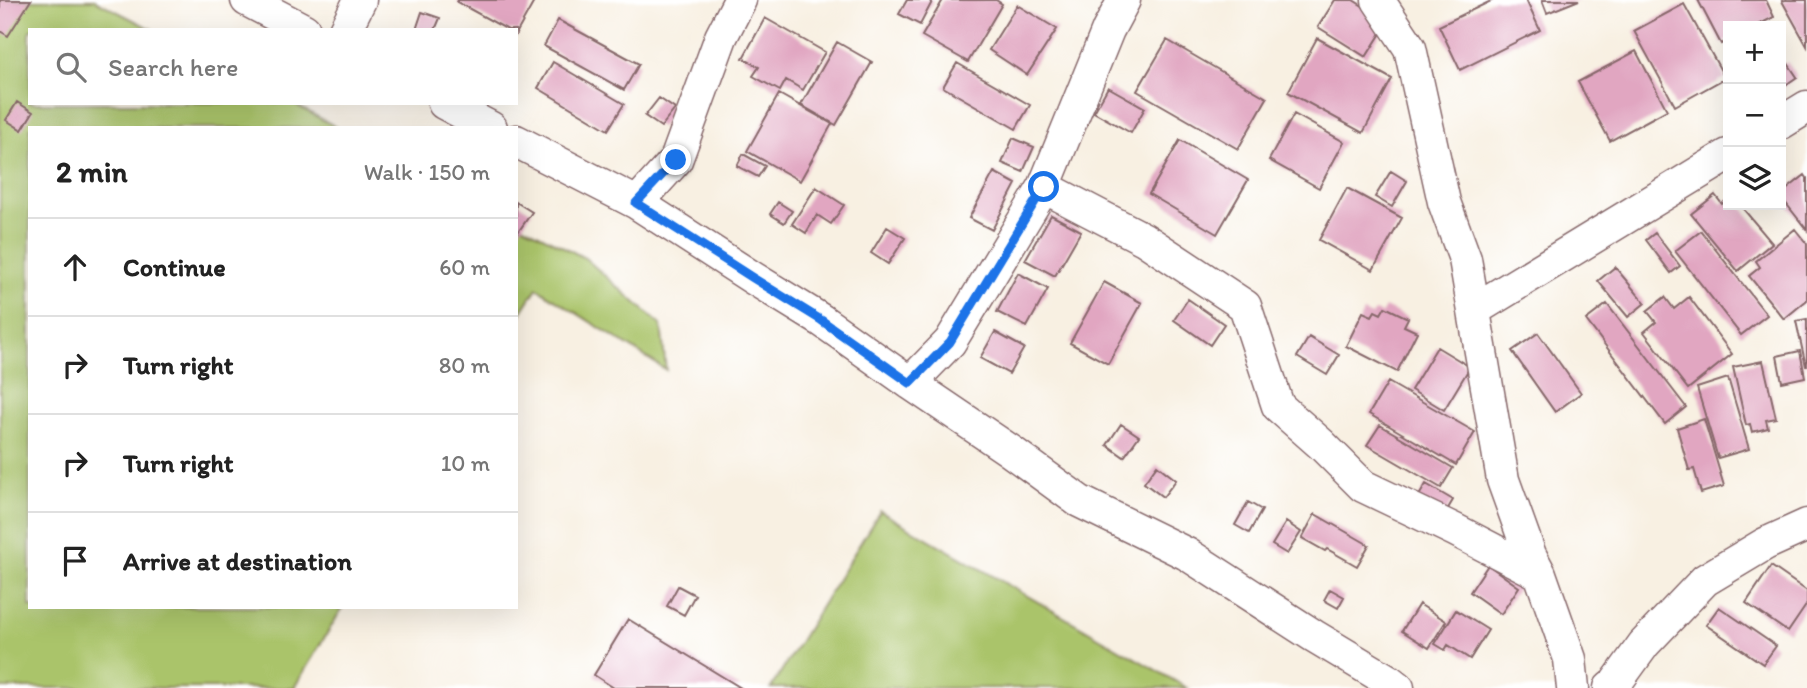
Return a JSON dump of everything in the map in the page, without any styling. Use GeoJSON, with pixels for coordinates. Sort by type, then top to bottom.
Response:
{"type":"FeatureCollection","features":[{"type":"Feature","properties":{"kind":"street"},"geometry":{"type":"LineString","coordinates":[[247,0],[300,28]]}},
{"type":"Feature","properties":{"kind":"street"},"geometry":{"type":"LineString","coordinates":[[346,28],[360,0]]}},
{"type":"Feature","properties":{"kind":"street"},"geometry":{"type":"LineString","coordinates":[[636,203],[676,160],[721,37],[740,0]]}},
{"type":"Feature","properties":{"kind":"street"},"geometry":{"type":"LineString","coordinates":[[910,383],[950,342],[1044,187],[1108,30],[1124,0]]}},
{"type":"Feature","properties":{"kind":"street"},"geometry":{"type":"LineString","coordinates":[[1378,0],[1410,48],[1444,202],[1465,258],[1503,480],[1570,659],[1573,688]]}},
{"type":"Feature","properties":{"kind":"street"},"geometry":{"type":"LineString","coordinates":[[448,105],[487,126]]}},
{"type":"Feature","properties":{"kind":"street"},"geometry":{"type":"LineString","coordinates":[[1786,120],[1807,107]]}},
{"type":"Feature","properties":{"kind":"street"},"geometry":{"type":"LineString","coordinates":[[518,142],[636,203],[821,320],[1079,501],[1187,554],[1398,688]]}},
{"type":"Feature","properties":{"kind":"street"},"geometry":{"type":"LineString","coordinates":[[1474,310],[1723,158]]}},
{"type":"Feature","properties":{"kind":"street"},"geometry":{"type":"LineString","coordinates":[[1044,187],[1144,239],[1245,306],[1278,406],[1363,486],[1540,574]]}},
{"type":"Feature","properties":{"kind":"street"},"geometry":{"type":"LineString","coordinates":[[1610,688],[1644,644],[1705,580],[1765,544],[1807,525]]}},
{"type":"Feature","properties":{"kind":"green space"},"geometry":{"type":"Polygon","coordinates":[[[0,0],[95,0],[149,28],[28,28],[28,105],[296,105],[334,126],[28,126],[28,609],[342,609],[294,688],[0,688],[0,0]]]}},
{"type":"Feature","properties":{"kind":"green space"},"geometry":{"type":"Polygon","coordinates":[[[518,223],[585,258],[661,325],[666,370],[537,288],[518,318],[518,223]]]}},
{"type":"Feature","properties":{"kind":"green space"},"geometry":{"type":"Polygon","coordinates":[[[880,511],[1187,688],[771,688],[880,511]]]}},
{"type":"Feature","properties":{"kind":"building"},"geometry":{"type":"Polygon","coordinates":[[[0,0],[31,0],[8,36],[0,31],[0,0]]]}},
{"type":"Feature","properties":{"kind":"building"},"geometry":{"type":"Polygon","coordinates":[[[535,0],[518,30],[518,28],[504,28],[457,2],[535,0]]]}},
{"type":"Feature","properties":{"kind":"building"},"geometry":{"type":"Polygon","coordinates":[[[907,0],[933,0],[920,25],[899,14],[907,0]]]}},
{"type":"Feature","properties":{"kind":"building"},"geometry":{"type":"Polygon","coordinates":[[[943,0],[996,0],[1002,4],[968,62],[922,36],[943,0]]]}},
{"type":"Feature","properties":{"kind":"building"},"geometry":{"type":"Polygon","coordinates":[[[1335,0],[1353,0],[1388,22],[1366,57],[1318,27],[1335,0]]]}},
{"type":"Feature","properties":{"kind":"building"},"geometry":{"type":"Polygon","coordinates":[[[1493,0],[1526,0],[1540,30],[1460,70],[1439,26],[1493,0]]]}},
{"type":"Feature","properties":{"kind":"building"},"geometry":{"type":"Polygon","coordinates":[[[1542,0],[1579,0],[1547,13],[1542,0]]]}},
{"type":"Feature","properties":{"kind":"building"},"geometry":{"type":"Polygon","coordinates":[[[1698,0],[1766,0],[1774,17],[1766,21],[1723,21],[1721,44],[1698,0]]]}},
{"type":"Feature","properties":{"kind":"building"},"geometry":{"type":"Polygon","coordinates":[[[1807,0],[1807,46],[1782,1],[1807,0]]]}},
{"type":"Feature","properties":{"kind":"building"},"geometry":{"type":"Polygon","coordinates":[[[1684,4],[1723,74],[1723,79],[1675,106],[1634,31],[1684,4]]]}},
{"type":"Feature","properties":{"kind":"building"},"geometry":{"type":"Polygon","coordinates":[[[1017,5],[1057,29],[1027,75],[989,50],[1017,5]]]}},
{"type":"Feature","properties":{"kind":"building"},"geometry":{"type":"Polygon","coordinates":[[[422,12],[440,18],[436,28],[417,28],[422,12]]]}},
{"type":"Feature","properties":{"kind":"building"},"geometry":{"type":"Polygon","coordinates":[[[765,18],[825,52],[803,90],[786,80],[780,91],[753,76],[759,67],[743,58],[765,18]]]}},
{"type":"Feature","properties":{"kind":"building"},"geometry":{"type":"Polygon","coordinates":[[[558,20],[639,64],[624,90],[544,46],[558,20]]]}},
{"type":"Feature","properties":{"kind":"building"},"geometry":{"type":"Polygon","coordinates":[[[1317,38],[1392,79],[1363,133],[1288,92],[1317,38]]]}},
{"type":"Feature","properties":{"kind":"building"},"geometry":{"type":"Polygon","coordinates":[[[1167,40],[1267,98],[1238,149],[1137,91],[1167,40]]]}},
{"type":"Feature","properties":{"kind":"building"},"geometry":{"type":"Polygon","coordinates":[[[837,42],[872,62],[836,125],[801,105],[837,42]]]}},
{"type":"Feature","properties":{"kind":"building"},"geometry":{"type":"Polygon","coordinates":[[[1636,51],[1667,110],[1610,141],[1578,82],[1636,51]]]}},
{"type":"Feature","properties":{"kind":"building"},"geometry":{"type":"Polygon","coordinates":[[[553,62],[624,104],[608,130],[538,88],[553,62]]]}},
{"type":"Feature","properties":{"kind":"building"},"geometry":{"type":"Polygon","coordinates":[[[957,63],[1030,105],[1016,129],[943,87],[957,63]]]}},
{"type":"Feature","properties":{"kind":"building"},"geometry":{"type":"Polygon","coordinates":[[[1786,63],[1797,77],[1786,85],[1786,84],[1786,63]]]}},
{"type":"Feature","properties":{"kind":"building"},"geometry":{"type":"Polygon","coordinates":[[[1108,87],[1145,108],[1131,133],[1094,112],[1108,87]]]}},
{"type":"Feature","properties":{"kind":"building"},"geometry":{"type":"Polygon","coordinates":[[[779,94],[832,124],[800,181],[747,151],[779,94]]]}},
{"type":"Feature","properties":{"kind":"building"},"geometry":{"type":"Polygon","coordinates":[[[659,98],[675,109],[661,127],[645,116],[659,98]]]}},
{"type":"Feature","properties":{"kind":"building"},"geometry":{"type":"Polygon","coordinates":[[[17,102],[33,112],[22,130],[6,120],[17,102]]]}},
{"type":"Feature","properties":{"kind":"building"},"geometry":{"type":"Polygon","coordinates":[[[1294,114],[1344,142],[1319,188],[1269,160],[1294,114]]]}},
{"type":"Feature","properties":{"kind":"building"},"geometry":{"type":"Polygon","coordinates":[[[1013,138],[1034,147],[1023,172],[1002,163],[1013,138]]]}},
{"type":"Feature","properties":{"kind":"building"},"geometry":{"type":"Polygon","coordinates":[[[1180,140],[1248,180],[1217,234],[1149,194],[1180,140]]]}},
{"type":"Feature","properties":{"kind":"building"},"geometry":{"type":"Polygon","coordinates":[[[743,154],[765,166],[758,177],[737,166],[743,154]]]}},
{"type":"Feature","properties":{"kind":"building"},"geometry":{"type":"Polygon","coordinates":[[[1391,171],[1407,181],[1392,207],[1375,197],[1391,171]]]}},
{"type":"Feature","properties":{"kind":"building"},"geometry":{"type":"Polygon","coordinates":[[[994,172],[1016,184],[992,230],[969,218],[994,172]]]}},
{"type":"Feature","properties":{"kind":"building"},"geometry":{"type":"Polygon","coordinates":[[[1805,175],[1807,230],[1786,203],[1786,190],[1805,175]]]}},
{"type":"Feature","properties":{"kind":"building"},"geometry":{"type":"Polygon","coordinates":[[[816,187],[844,205],[831,224],[817,215],[806,233],[792,224],[816,187]]]}},
{"type":"Feature","properties":{"kind":"building"},"geometry":{"type":"Polygon","coordinates":[[[1347,188],[1402,218],[1373,270],[1319,240],[1347,188]]]}},
{"type":"Feature","properties":{"kind":"building"},"geometry":{"type":"Polygon","coordinates":[[[1715,195],[1723,203],[1723,210],[1744,210],[1772,243],[1738,271],[1691,214],[1715,195]]]}},
{"type":"Feature","properties":{"kind":"building"},"geometry":{"type":"Polygon","coordinates":[[[778,202],[792,211],[784,223],[770,214],[778,202]]]}},
{"type":"Feature","properties":{"kind":"building"},"geometry":{"type":"Polygon","coordinates":[[[518,203],[532,212],[518,232],[518,203]]]}},
{"type":"Feature","properties":{"kind":"building"},"geometry":{"type":"Polygon","coordinates":[[[1051,215],[1081,231],[1055,276],[1025,260],[1051,215]]]}},
{"type":"Feature","properties":{"kind":"building"},"geometry":{"type":"Polygon","coordinates":[[[887,227],[905,238],[888,264],[871,253],[887,227]]]}},
{"type":"Feature","properties":{"kind":"building"},"geometry":{"type":"Polygon","coordinates":[[[1795,229],[1807,244],[1807,300],[1784,319],[1749,276],[1760,267],[1756,261],[1795,229]]]}},
{"type":"Feature","properties":{"kind":"building"},"geometry":{"type":"Polygon","coordinates":[[[1701,231],[1767,315],[1741,335],[1675,251],[1701,231]]]}},
{"type":"Feature","properties":{"kind":"building"},"geometry":{"type":"Polygon","coordinates":[[[1655,233],[1680,266],[1671,273],[1646,240],[1655,233]]]}},
{"type":"Feature","properties":{"kind":"building"},"geometry":{"type":"Polygon","coordinates":[[[1615,267],[1645,303],[1628,317],[1598,281],[1615,267]]]}},
{"type":"Feature","properties":{"kind":"building"},"geometry":{"type":"Polygon","coordinates":[[[1018,273],[1048,289],[1027,327],[997,312],[1018,273]]]}},
{"type":"Feature","properties":{"kind":"building"},"geometry":{"type":"Polygon","coordinates":[[[1104,282],[1142,303],[1108,364],[1070,343],[1104,282]]]}},
{"type":"Feature","properties":{"kind":"building"},"geometry":{"type":"Polygon","coordinates":[[[1665,297],[1674,309],[1689,297],[1732,354],[1688,389],[1644,332],[1656,322],[1647,311],[1665,297]]]}},
{"type":"Feature","properties":{"kind":"building"},"geometry":{"type":"Polygon","coordinates":[[[1188,299],[1224,324],[1210,345],[1174,320],[1188,299]]]}},
{"type":"Feature","properties":{"kind":"building"},"geometry":{"type":"Polygon","coordinates":[[[1607,304],[1686,407],[1665,424],[1586,320],[1607,304]]]}},
{"type":"Feature","properties":{"kind":"building"},"geometry":{"type":"Polygon","coordinates":[[[1385,307],[1408,318],[1404,326],[1417,332],[1397,372],[1346,346],[1363,312],[1372,316],[1375,311],[1381,314],[1385,307]]]}},
{"type":"Feature","properties":{"kind":"building"},"geometry":{"type":"Polygon","coordinates":[[[1807,319],[1807,366],[1806,366],[1796,321],[1807,319]]]}},
{"type":"Feature","properties":{"kind":"building"},"geometry":{"type":"Polygon","coordinates":[[[995,332],[1024,348],[1009,374],[980,358],[995,332]]]}},
{"type":"Feature","properties":{"kind":"building"},"geometry":{"type":"Polygon","coordinates":[[[1538,333],[1581,393],[1555,412],[1512,351],[1538,333]]]}},
{"type":"Feature","properties":{"kind":"building"},"geometry":{"type":"Polygon","coordinates":[[[1309,337],[1339,355],[1327,375],[1297,357],[1309,337]]]}},
{"type":"Feature","properties":{"kind":"building"},"geometry":{"type":"Polygon","coordinates":[[[1437,347],[1470,367],[1444,410],[1411,390],[1437,347]]]}},
{"type":"Feature","properties":{"kind":"building"},"geometry":{"type":"Polygon","coordinates":[[[1800,351],[1805,377],[1782,382],[1777,356],[1800,351]]]}},
{"type":"Feature","properties":{"kind":"building"},"geometry":{"type":"Polygon","coordinates":[[[1763,361],[1776,418],[1766,420],[1768,428],[1752,432],[1750,424],[1746,425],[1733,367],[1763,361]]]}},
{"type":"Feature","properties":{"kind":"building"},"geometry":{"type":"Polygon","coordinates":[[[1728,378],[1749,449],[1718,458],[1697,388],[1728,378]]]}},
{"type":"Feature","properties":{"kind":"building"},"geometry":{"type":"Polygon","coordinates":[[[1388,382],[1475,432],[1456,465],[1369,414],[1388,382]]]}},
{"type":"Feature","properties":{"kind":"building"},"geometry":{"type":"Polygon","coordinates":[[[1704,419],[1724,486],[1701,493],[1694,469],[1689,470],[1677,428],[1704,419]]]}},
{"type":"Feature","properties":{"kind":"building"},"geometry":{"type":"Polygon","coordinates":[[[1121,424],[1139,436],[1124,457],[1107,445],[1121,424]]]}},
{"type":"Feature","properties":{"kind":"building"},"geometry":{"type":"Polygon","coordinates":[[[1380,425],[1453,468],[1441,488],[1367,445],[1380,425]]]}},
{"type":"Feature","properties":{"kind":"building"},"geometry":{"type":"Polygon","coordinates":[[[1157,465],[1176,480],[1163,497],[1144,483],[1157,465]]]}},
{"type":"Feature","properties":{"kind":"building"},"geometry":{"type":"Polygon","coordinates":[[[1426,484],[1453,500],[1443,517],[1416,501],[1426,484]]]}},
{"type":"Feature","properties":{"kind":"building"},"geometry":{"type":"Polygon","coordinates":[[[1248,502],[1262,510],[1249,533],[1235,525],[1248,502]]]}},
{"type":"Feature","properties":{"kind":"building"},"geometry":{"type":"Polygon","coordinates":[[[1315,514],[1369,545],[1357,566],[1302,538],[1315,514]]]}},
{"type":"Feature","properties":{"kind":"building"},"geometry":{"type":"Polygon","coordinates":[[[1286,522],[1301,532],[1287,554],[1272,545],[1286,522]]]}},
{"type":"Feature","properties":{"kind":"building"},"geometry":{"type":"Polygon","coordinates":[[[1488,565],[1519,587],[1501,614],[1470,592],[1488,565]]]}},
{"type":"Feature","properties":{"kind":"building"},"geometry":{"type":"Polygon","coordinates":[[[1771,566],[1807,591],[1807,604],[1788,632],[1746,603],[1771,566]]]}},
{"type":"Feature","properties":{"kind":"building"},"geometry":{"type":"Polygon","coordinates":[[[678,586],[695,595],[684,615],[667,606],[678,586]]]}},
{"type":"Feature","properties":{"kind":"building"},"geometry":{"type":"Polygon","coordinates":[[[1330,589],[1344,597],[1338,608],[1324,600],[1330,589]]]}},
{"type":"Feature","properties":{"kind":"building"},"geometry":{"type":"Polygon","coordinates":[[[1419,604],[1446,621],[1429,648],[1402,631],[1419,604]]]}},
{"type":"Feature","properties":{"kind":"building"},"geometry":{"type":"Polygon","coordinates":[[[1719,607],[1776,646],[1763,664],[1706,625],[1719,607]]]}},
{"type":"Feature","properties":{"kind":"building"},"geometry":{"type":"Polygon","coordinates":[[[1456,610],[1488,630],[1470,659],[1448,645],[1445,650],[1435,644],[1456,610]]]}},
{"type":"Feature","properties":{"kind":"building"},"geometry":{"type":"Polygon","coordinates":[[[628,619],[741,688],[614,688],[594,675],[628,619]]]}},
{"type":"Feature","properties":{"kind":"route"},"geometry":{"type":"LineString","coordinates":[[676,160],[636,203],[821,320],[910,383],[950,342],[1044,187]]}}]}
